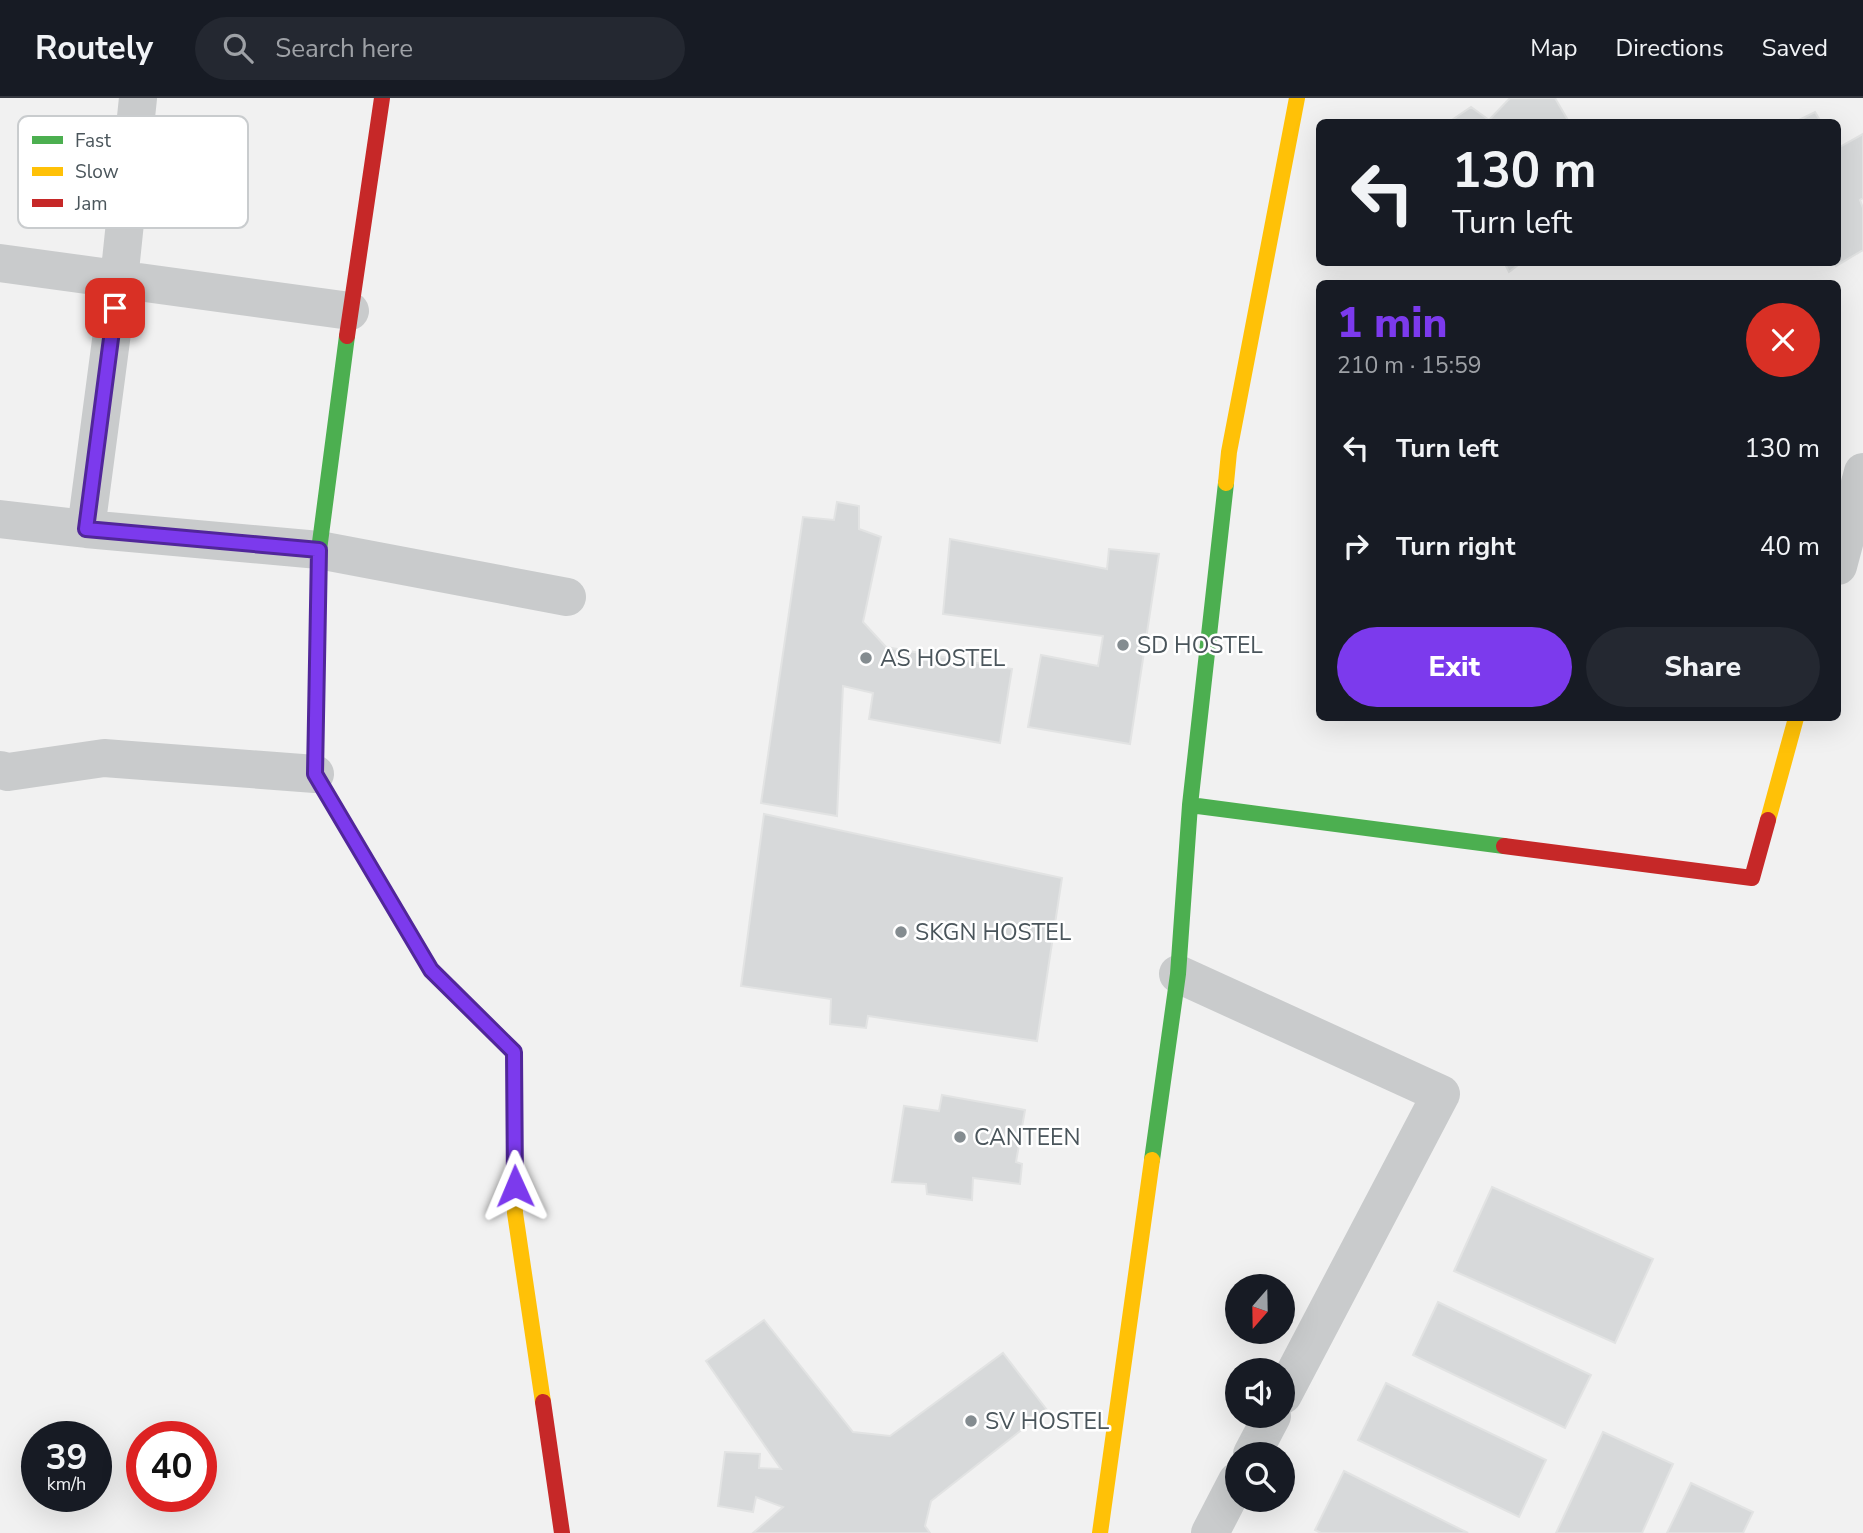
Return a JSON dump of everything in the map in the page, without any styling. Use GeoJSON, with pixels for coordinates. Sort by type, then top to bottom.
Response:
{"type":"FeatureCollection","features":[{"type":"Feature","properties":{"kind":"street"},"geometry":{"type":"LineString","coordinates":[[136,116],[138,98]]}},
{"type":"Feature","properties":{"kind":"street"},"geometry":{"type":"LineString","coordinates":[[382,98],[350,311],[319,550],[315,774],[431,970],[514,1052],[515,1213],[562,1533]]}},
{"type":"Feature","properties":{"kind":"street"},"geometry":{"type":"LineString","coordinates":[[1100,1533],[1178,974],[1190,805],[1229,452],[1297,98]]}},
{"type":"Feature","properties":{"kind":"street"},"geometry":{"type":"LineString","coordinates":[[86,529],[124,228]]}},
{"type":"Feature","properties":{"kind":"street"},"geometry":{"type":"LineString","coordinates":[[0,263],[350,311]]}},
{"type":"Feature","properties":{"kind":"street"},"geometry":{"type":"LineString","coordinates":[[1841,555],[1863,472]]}},
{"type":"Feature","properties":{"kind":"street"},"geometry":{"type":"LineString","coordinates":[[0,519],[319,550],[567,597]]}},
{"type":"Feature","properties":{"kind":"street"},"geometry":{"type":"LineString","coordinates":[[1190,805],[1752,878],[1795,721]]}},
{"type":"Feature","properties":{"kind":"street"},"geometry":{"type":"LineString","coordinates":[[3,781],[104,758],[315,774]]}},
{"type":"Feature","properties":{"kind":"street"},"geometry":{"type":"LineString","coordinates":[[1178,974],[1441,1094],[1295,1372]]}},
{"type":"Feature","properties":{"kind":"street"},"geometry":{"type":"LineString","coordinates":[[1210,1533],[1225,1505]]}},
{"type":"Feature","properties":{"kind":"building"},"geometry":{"type":"Polygon","coordinates":[[[1510,98],[1555,98],[1567,119],[1490,119],[1510,98]]]}},
{"type":"Feature","properties":{"kind":"building"},"geometry":{"type":"Polygon","coordinates":[[[1471,107],[1488,119],[1453,119],[1471,107]]]}},
{"type":"Feature","properties":{"kind":"building"},"geometry":{"type":"Polygon","coordinates":[[[1815,112],[1819,119],[1801,119],[1815,112]]]}},
{"type":"Feature","properties":{"kind":"building"},"geometry":{"type":"Polygon","coordinates":[[[1863,134],[1863,198],[1860,200],[1863,208],[1863,250],[1841,263],[1841,146],[1863,134]]]}},
{"type":"Feature","properties":{"kind":"building"},"geometry":{"type":"Polygon","coordinates":[[[1506,266],[1517,266],[1509,272],[1506,266]]]}},
{"type":"Feature","properties":{"kind":"building","name":"AS HOSTEL"},"geometry":{"type":"Polygon","coordinates":[[[837,502],[859,506],[859,529],[881,537],[863,622],[886,647],[1012,669],[1000,743],[869,719],[873,693],[843,686],[837,816],[761,803],[803,517],[834,520],[837,502]]]}},
{"type":"Feature","properties":{"kind":"building","name":"SD HOSTEL"},"geometry":{"type":"Polygon","coordinates":[[[950,539],[1107,569],[1109,549],[1159,554],[1130,744],[1028,727],[1041,655],[1098,666],[1103,636],[943,614],[950,539]]]}},
{"type":"Feature","properties":{"kind":"building","name":"SKGN HOSTEL"},"geometry":{"type":"Polygon","coordinates":[[[764,814],[1062,878],[1037,1041],[868,1016],[866,1028],[830,1024],[831,999],[741,986],[764,814]]]}},
{"type":"Feature","properties":{"kind":"building","name":"CANTEEN"},"geometry":{"type":"Polygon","coordinates":[[[942,1095],[1025,1110],[1016,1162],[1022,1164],[1020,1184],[973,1178],[972,1200],[927,1194],[926,1184],[892,1182],[904,1106],[939,1111],[942,1095]]]}},
{"type":"Feature","properties":{"kind":"building"},"geometry":{"type":"Polygon","coordinates":[[[1492,1187],[1653,1259],[1615,1343],[1454,1271],[1492,1187]]]}},
{"type":"Feature","properties":{"kind":"building"},"geometry":{"type":"Polygon","coordinates":[[[1438,1302],[1591,1375],[1565,1428],[1413,1355],[1438,1302]]]}},
{"type":"Feature","properties":{"kind":"building","name":"SV HOSTEL"},"geometry":{"type":"Polygon","coordinates":[[[764,1320],[853,1432],[890,1436],[1003,1353],[1047,1410],[931,1501],[925,1526],[930,1533],[753,1533],[783,1507],[756,1497],[753,1512],[718,1506],[725,1452],[760,1454],[759,1468],[781,1469],[706,1361],[764,1320]]]}},
{"type":"Feature","properties":{"kind":"building"},"geometry":{"type":"Polygon","coordinates":[[[1386,1383],[1546,1460],[1519,1517],[1358,1440],[1386,1383]]]}},
{"type":"Feature","properties":{"kind":"building"},"geometry":{"type":"Polygon","coordinates":[[[1603,1432],[1673,1464],[1642,1533],[1556,1533],[1603,1432]]]}},
{"type":"Feature","properties":{"kind":"building"},"geometry":{"type":"Polygon","coordinates":[[[1344,1471],[1468,1533],[1321,1533],[1315,1530],[1344,1471]]]}},
{"type":"Feature","properties":{"kind":"building"},"geometry":{"type":"Polygon","coordinates":[[[1691,1483],[1753,1512],[1743,1533],[1667,1533],[1691,1483]]]}},
{"type":"Feature","properties":{"kind":"traffic: fast"},"geometry":{"type":"LineString","coordinates":[[347,336],[319,550],[315,774],[392,904]]}},
{"type":"Feature","properties":{"kind":"traffic: fast"},"geometry":{"type":"LineString","coordinates":[[1152,1160],[1178,974],[1190,805],[1226,483]]}},
{"type":"Feature","properties":{"kind":"traffic: fast"},"geometry":{"type":"LineString","coordinates":[[1190,805],[1504,846]]}},
{"type":"Feature","properties":{"kind":"traffic: slow"},"geometry":{"type":"LineString","coordinates":[[1226,483],[1229,452],[1297,98]]}},
{"type":"Feature","properties":{"kind":"traffic: slow"},"geometry":{"type":"LineString","coordinates":[[1768,820],[1795,721]]}},
{"type":"Feature","properties":{"kind":"traffic: slow"},"geometry":{"type":"LineString","coordinates":[[514,1095],[515,1213],[543,1402]]}},
{"type":"Feature","properties":{"kind":"traffic: slow"},"geometry":{"type":"LineString","coordinates":[[1100,1533],[1152,1160]]}},
{"type":"Feature","properties":{"kind":"traffic: jam"},"geometry":{"type":"LineString","coordinates":[[347,336],[382,98]]}},
{"type":"Feature","properties":{"kind":"traffic: jam"},"geometry":{"type":"LineString","coordinates":[[1504,846],[1752,878],[1768,820]]}},
{"type":"Feature","properties":{"kind":"traffic: jam"},"geometry":{"type":"LineString","coordinates":[[392,904],[431,970],[514,1052],[514,1095]]}},
{"type":"Feature","properties":{"kind":"traffic: jam"},"geometry":{"type":"LineString","coordinates":[[543,1402],[562,1533]]}},
{"type":"Feature","properties":{"kind":"place","name":"SD HOSTEL"},"geometry":{"type":"Point","coordinates":[1123,645]}},
{"type":"Feature","properties":{"kind":"place","name":"AS HOSTEL"},"geometry":{"type":"Point","coordinates":[866,658]}},
{"type":"Feature","properties":{"kind":"place","name":"SKGN HOSTEL"},"geometry":{"type":"Point","coordinates":[901,932]}},
{"type":"Feature","properties":{"kind":"place","name":"CANTEEN"},"geometry":{"type":"Point","coordinates":[960,1137]}},
{"type":"Feature","properties":{"kind":"place","name":"SV HOSTEL"},"geometry":{"type":"Point","coordinates":[971,1421]}},
{"type":"Feature","properties":{"kind":"route"},"geometry":{"type":"LineString","coordinates":[[115,308],[86,529],[319,550],[315,774],[431,970],[514,1052],[515,1186]]}}]}
